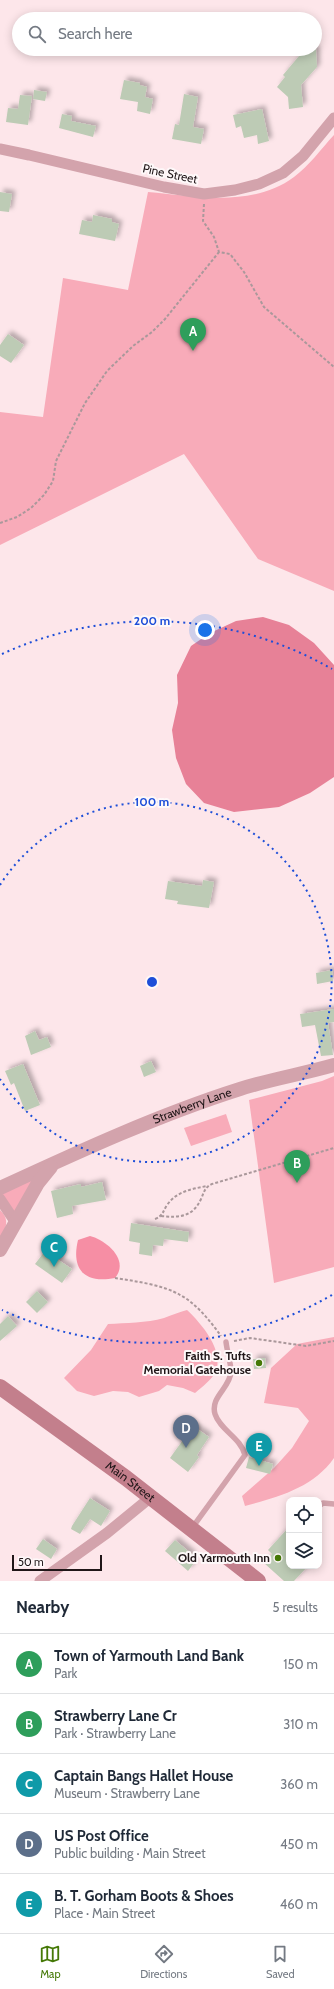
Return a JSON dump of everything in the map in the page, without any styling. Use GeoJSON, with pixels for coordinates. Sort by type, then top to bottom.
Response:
{"type":"FeatureCollection","features":[{"type":"Feature","properties":{"kind":"main road","name":"Main Street"},"geometry":{"type":"LineString","coordinates":[[0,1387],[84,1446],[192,1528],[258,1581]]}},
{"type":"Feature","properties":{"kind":"street","name":"Pine Street"},"geometry":{"type":"LineString","coordinates":[[0,149],[164,187],[204,194],[235,190],[253,185],[282,172],[303,156],[334,118]]}},
{"type":"Feature","properties":{"kind":"street","name":"Strawberry Lane"},"geometry":{"type":"LineString","coordinates":[[0,1188],[86,1148],[238,1089],[272,1079],[334,1065]]}},
{"type":"Feature","properties":{"kind":"street","name":"Strawberry Lane"},"geometry":{"type":"LineString","coordinates":[[0,1250],[41,1179],[56,1162]]}},
{"type":"Feature","properties":{"kind":"street"},"geometry":{"type":"LineString","coordinates":[[0,1199],[16,1222]]}},
{"type":"Feature","properties":{"kind":"street"},"geometry":{"type":"LineString","coordinates":[[40,1581],[107,1533],[151,1497]]}},
{"type":"Feature","properties":{"kind":"lane"},"geometry":{"type":"LineString","coordinates":[[192,1528],[245,1455],[243,1448],[218,1420],[215,1414],[214,1406],[217,1397],[228,1382],[231,1372],[226,1342]]}},
{"type":"Feature","properties":{"kind":"lane"},"geometry":{"type":"LineString","coordinates":[[322,1504],[334,1504]]}},
{"type":"Feature","properties":{"kind":"path"},"geometry":{"type":"LineString","coordinates":[[204,194],[203,221],[214,237],[218,252]]}},
{"type":"Feature","properties":{"kind":"path"},"geometry":{"type":"LineString","coordinates":[[218,252],[230,254],[244,272],[264,307],[334,368]]}},
{"type":"Feature","properties":{"kind":"path"},"geometry":{"type":"LineString","coordinates":[[0,523],[17,517],[31,508],[44,495],[53,481],[56,461],[85,403],[107,371],[133,346],[152,332],[165,319],[218,252]]}},
{"type":"Feature","properties":{"kind":"path"},"geometry":{"type":"LineString","coordinates":[[161,1216],[167,1205],[176,1196],[188,1190],[208,1186],[334,1148]]}},
{"type":"Feature","properties":{"kind":"path"},"geometry":{"type":"LineString","coordinates":[[155,1219],[161,1216],[176,1217],[188,1215],[198,1204],[208,1186]]}},
{"type":"Feature","properties":{"kind":"path"},"geometry":{"type":"LineString","coordinates":[[115,1278],[169,1290],[181,1295],[194,1306],[226,1342],[250,1338],[306,1346],[334,1341]]}},
{"type":"Feature","properties":{"kind":"shaded area"},"geometry":{"type":"Polygon","coordinates":[[[334,135],[334,591],[258,559],[184,454],[0,545],[0,412],[43,417],[63,278],[128,290],[148,192],[223,198],[260,193],[278,187],[294,177],[310,163],[334,135]]]}},
{"type":"Feature","properties":{"kind":"shaded area"},"geometry":{"type":"Polygon","coordinates":[[[263,617],[289,625],[314,643],[334,665],[334,777],[310,793],[279,807],[234,812],[204,803],[186,784],[176,758],[172,730],[178,703],[177,675],[191,646],[210,633],[236,621],[263,617]]]}},
{"type":"Feature","properties":{"kind":"shaded area"},"geometry":{"type":"Polygon","coordinates":[[[334,1076],[334,1267],[274,1283],[249,1100],[322,1081],[334,1076]]]}},
{"type":"Feature","properties":{"kind":"shaded area"},"geometry":{"type":"Polygon","coordinates":[[[226,1114],[232,1132],[191,1146],[184,1128],[226,1114]]]}},
{"type":"Feature","properties":{"kind":"shaded area"},"geometry":{"type":"Polygon","coordinates":[[[33,1179],[15,1213],[3,1196],[3,1193],[33,1179]]]}},
{"type":"Feature","properties":{"kind":"shaded area"},"geometry":{"type":"Polygon","coordinates":[[[0,1210],[5,1218],[6,1225],[0,1241],[0,1210]]]}},
{"type":"Feature","properties":{"kind":"shaded area"},"geometry":{"type":"Polygon","coordinates":[[[90,1236],[109,1246],[118,1258],[120,1264],[119,1271],[115,1278],[95,1279],[82,1272],[78,1266],[76,1250],[78,1240],[90,1236]]]}},
{"type":"Feature","properties":{"kind":"shaded area"},"geometry":{"type":"Polygon","coordinates":[[[187,1310],[199,1322],[210,1338],[215,1347],[218,1365],[215,1373],[195,1393],[183,1388],[167,1385],[159,1391],[139,1397],[128,1392],[113,1391],[94,1396],[77,1391],[64,1378],[91,1350],[108,1324],[150,1321],[187,1310]]]}},
{"type":"Feature","properties":{"kind":"shaded area"},"geometry":{"type":"Polygon","coordinates":[[[334,1337],[334,1458],[316,1477],[294,1490],[245,1506],[242,1496],[274,1468],[292,1448],[309,1421],[298,1408],[264,1403],[271,1368],[297,1344],[334,1337]]]}},
{"type":"Feature","properties":{"kind":"building"},"geometry":{"type":"Polygon","coordinates":[[[299,56],[316,56],[317,67],[301,85],[303,107],[289,109],[288,97],[277,87],[285,77],[283,75],[299,56]]]}},
{"type":"Feature","properties":{"kind":"building"},"geometry":{"type":"Polygon","coordinates":[[[124,80],[140,83],[140,85],[147,87],[145,97],[153,99],[150,114],[137,111],[138,102],[120,99],[124,80]]]}},
{"type":"Feature","properties":{"kind":"building"},"geometry":{"type":"Polygon","coordinates":[[[34,90],[47,92],[45,101],[33,99],[34,90]]]}},
{"type":"Feature","properties":{"kind":"building"},"geometry":{"type":"Polygon","coordinates":[[[184,94],[198,97],[193,127],[204,129],[201,144],[172,139],[175,124],[179,125],[184,94]]]}},
{"type":"Feature","properties":{"kind":"building"},"geometry":{"type":"Polygon","coordinates":[[[20,95],[32,96],[28,125],[6,122],[8,108],[18,109],[20,95]]]}},
{"type":"Feature","properties":{"kind":"building"},"geometry":{"type":"Polygon","coordinates":[[[262,109],[269,141],[258,144],[257,135],[244,138],[241,126],[236,128],[233,115],[262,109]]]}},
{"type":"Feature","properties":{"kind":"building"},"geometry":{"type":"Polygon","coordinates":[[[62,114],[72,116],[71,121],[96,126],[93,137],[59,128],[62,114]]]}},
{"type":"Feature","properties":{"kind":"building"},"geometry":{"type":"Polygon","coordinates":[[[0,192],[12,194],[9,212],[0,211],[0,192]]]}},
{"type":"Feature","properties":{"kind":"building"},"geometry":{"type":"Polygon","coordinates":[[[93,215],[112,219],[112,222],[119,224],[115,241],[79,234],[82,220],[92,222],[93,215]]]}},
{"type":"Feature","properties":{"kind":"building"},"geometry":{"type":"Polygon","coordinates":[[[8,334],[24,345],[11,363],[0,356],[0,345],[8,334]]]}},
{"type":"Feature","properties":{"kind":"building"},"geometry":{"type":"Polygon","coordinates":[[[203,880],[214,882],[209,908],[177,904],[178,901],[165,899],[168,881],[202,886],[203,880]]]}},
{"type":"Feature","properties":{"kind":"building"},"geometry":{"type":"Polygon","coordinates":[[[332,970],[333,981],[317,984],[316,973],[332,970]]]}},
{"type":"Feature","properties":{"kind":"building"},"geometry":{"type":"Polygon","coordinates":[[[334,1009],[334,1022],[328,1023],[333,1055],[321,1056],[315,1025],[302,1027],[300,1014],[334,1009]]]}},
{"type":"Feature","properties":{"kind":"building"},"geometry":{"type":"Polygon","coordinates":[[[35,1031],[39,1040],[47,1037],[51,1047],[31,1055],[25,1036],[35,1031]]]}},
{"type":"Feature","properties":{"kind":"building"},"geometry":{"type":"Polygon","coordinates":[[[151,1061],[156,1072],[144,1077],[140,1066],[151,1061]]]}},
{"type":"Feature","properties":{"kind":"building"},"geometry":{"type":"Polygon","coordinates":[[[23,1064],[40,1105],[25,1111],[14,1083],[11,1085],[5,1071],[23,1064]]]}},
{"type":"Feature","properties":{"kind":"building"},"geometry":{"type":"Polygon","coordinates":[[[102,1182],[106,1200],[72,1206],[73,1214],[57,1218],[51,1191],[81,1184],[81,1187],[102,1182]]]}},
{"type":"Feature","properties":{"kind":"building"},"geometry":{"type":"Polygon","coordinates":[[[131,1223],[189,1232],[188,1242],[164,1239],[163,1246],[153,1245],[152,1256],[139,1254],[140,1243],[129,1241],[131,1223]]]}},
{"type":"Feature","properties":{"kind":"building"},"geometry":{"type":"Polygon","coordinates":[[[45,1251],[72,1269],[62,1283],[35,1264],[45,1251]]]}},
{"type":"Feature","properties":{"kind":"building"},"geometry":{"type":"Polygon","coordinates":[[[37,1291],[48,1302],[37,1313],[26,1302],[37,1291]]]}},
{"type":"Feature","properties":{"kind":"building"},"geometry":{"type":"Polygon","coordinates":[[[8,1316],[17,1326],[0,1341],[0,1324],[8,1316]]]}},
{"type":"Feature","properties":{"kind":"building","name":"Faith S. Tufts Memorial Gatehouse"},"geometry":{"type":"Polygon","coordinates":[[[265,1358],[266,1368],[254,1369],[253,1359],[265,1358]]]}},
{"type":"Feature","properties":{"kind":"building"},"geometry":{"type":"Polygon","coordinates":[[[193,1426],[209,1437],[197,1455],[199,1457],[188,1472],[170,1458],[193,1426]]]}},
{"type":"Feature","properties":{"kind":"building"},"geometry":{"type":"Polygon","coordinates":[[[249,1457],[273,1464],[270,1474],[246,1468],[249,1457]]]}},
{"type":"Feature","properties":{"kind":"building"},"geometry":{"type":"Polygon","coordinates":[[[90,1498],[110,1511],[101,1526],[90,1519],[80,1534],[71,1529],[90,1498]]]}},
{"type":"Feature","properties":{"kind":"building","name":"Old Yarmouth Inn"},"geometry":{"type":"Polygon","coordinates":[[[286,1530],[286,1569],[305,1569],[294,1581],[284,1581],[264,1563],[272,1554],[268,1550],[286,1530]]]}},
{"type":"Feature","properties":{"kind":"building"},"geometry":{"type":"Polygon","coordinates":[[[43,1539],[57,1549],[51,1559],[36,1549],[43,1539]]]}},
{"type":"Feature","properties":{"kind":"building"},"geometry":{"type":"Polygon","coordinates":[[[175,1540],[193,1555],[189,1559],[194,1563],[188,1571],[165,1551],[175,1540]]]}},
{"type":"Feature","properties":{"kind":"place","name":"Town of Yarmouth Land Bank"},"geometry":{"type":"Point","coordinates":[193,351]}},
{"type":"Feature","properties":{"kind":"place","name":"Strawberry Lane Cr"},"geometry":{"type":"Point","coordinates":[297,1183]}},
{"type":"Feature","properties":{"kind":"place","name":"Captain Bangs Hallet House"},"geometry":{"type":"Point","coordinates":[54,1267]}},
{"type":"Feature","properties":{"kind":"place","name":"Faith S. Tufts Memorial Gatehouse"},"geometry":{"type":"Point","coordinates":[259,1363]}},
{"type":"Feature","properties":{"kind":"place","name":"US Post Office"},"geometry":{"type":"Point","coordinates":[186,1448]}},
{"type":"Feature","properties":{"kind":"place","name":"B. T. Gorham Boots & Shoes"},"geometry":{"type":"Point","coordinates":[259,1466]}},
{"type":"Feature","properties":{"kind":"place","name":"Old Yarmouth Inn"},"geometry":{"type":"Point","coordinates":[278,1558]}}]}
